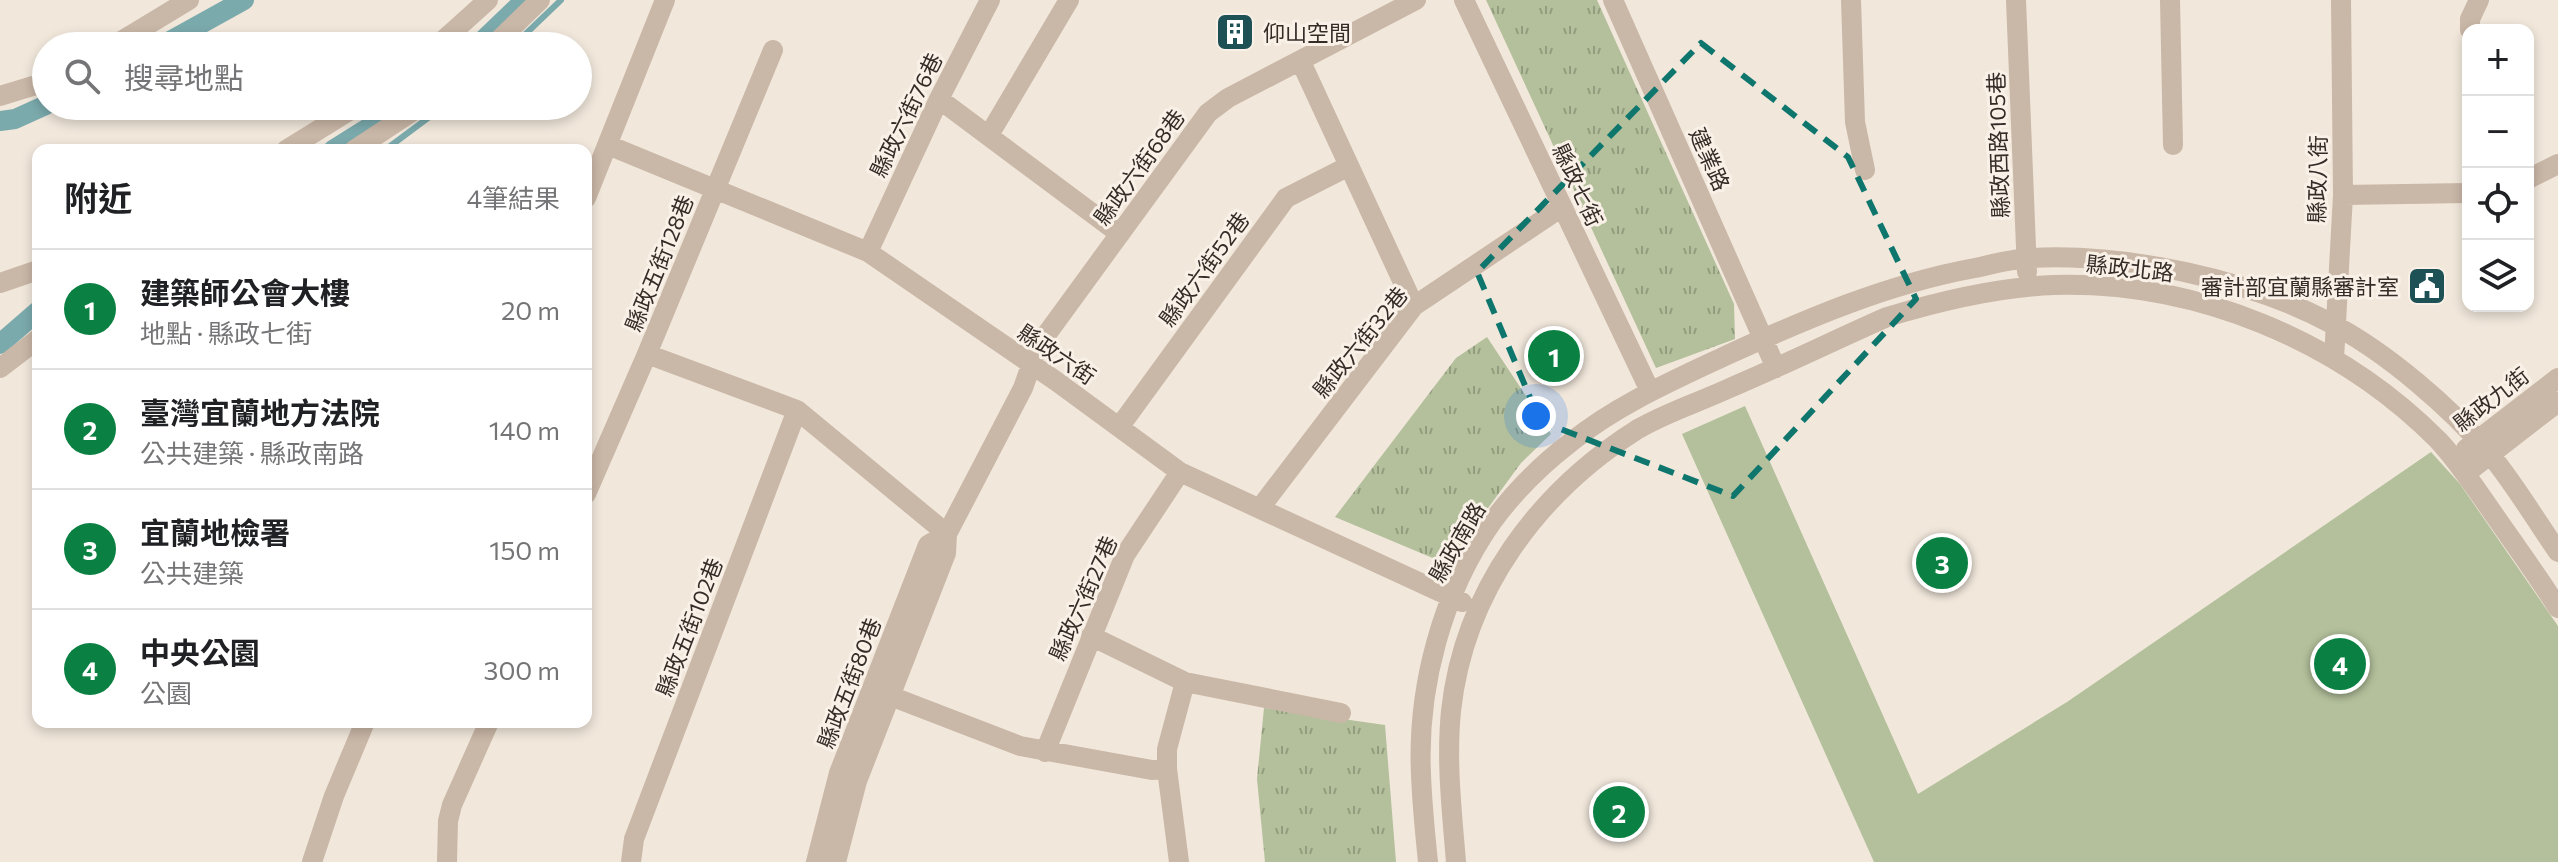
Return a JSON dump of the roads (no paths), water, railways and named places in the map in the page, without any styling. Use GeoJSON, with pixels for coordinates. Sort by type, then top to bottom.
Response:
{"type":"FeatureCollection","features":[{"type":"Feature","properties":{"kind":"street"},"geometry":{"type":"LineString","coordinates":[[136,32],[189,0]]}},
{"type":"Feature","properties":{"kind":"street"},"geometry":{"type":"LineString","coordinates":[[453,32],[488,0]]}},
{"type":"Feature","properties":{"kind":"street"},"geometry":{"type":"LineString","coordinates":[[507,32],[540,0]]}},
{"type":"Feature","properties":{"kind":"street"},"geometry":{"type":"LineString","coordinates":[[592,184],[665,0]]}},
{"type":"Feature","properties":{"kind":"street","name":"縣政六街76巷"},"geometry":{"type":"LineString","coordinates":[[868,252],[939,99],[990,0]]}},
{"type":"Feature","properties":{"kind":"street"},"geometry":{"type":"LineString","coordinates":[[989,135],[1069,0]]}},
{"type":"Feature","properties":{"kind":"street","name":"縣政六街68巷"},"geometry":{"type":"LineString","coordinates":[[1031,366],[1038,346],[1208,113],[1228,98],[1416,0]]}},
{"type":"Feature","properties":{"kind":"street","name":"縣政七街"},"geometry":{"type":"LineString","coordinates":[[1464,0],[1650,391]]}},
{"type":"Feature","properties":{"kind":"street","name":"建業路"},"geometry":{"type":"LineString","coordinates":[[1613,0],[1776,368]]}},
{"type":"Feature","properties":{"kind":"street"},"geometry":{"type":"LineString","coordinates":[[1851,0],[1855,122],[1865,170]]}},
{"type":"Feature","properties":{"kind":"street","name":"縣政西路105巷"},"geometry":{"type":"LineString","coordinates":[[2016,0],[2027,288]]}},
{"type":"Feature","properties":{"kind":"street"},"geometry":{"type":"LineString","coordinates":[[2170,0],[2173,145]]}},
{"type":"Feature","properties":{"kind":"street","name":"縣政八街"},"geometry":{"type":"LineString","coordinates":[[2334,359],[2343,195],[2341,0]]}},
{"type":"Feature","properties":{"kind":"street"},"geometry":{"type":"LineString","coordinates":[[2470,24],[2479,0]]}},
{"type":"Feature","properties":{"kind":"street","name":"縣政五街128巷"},"geometry":{"type":"LineString","coordinates":[[592,480],[773,50]]}},
{"type":"Feature","properties":{"kind":"street"},"geometry":{"type":"LineString","coordinates":[[1301,62],[1414,306]]}},
{"type":"Feature","properties":{"kind":"street"},"geometry":{"type":"LineString","coordinates":[[0,96],[32,86]]}},
{"type":"Feature","properties":{"kind":"street"},"geometry":{"type":"LineString","coordinates":[[939,99],[1120,234]]}},
{"type":"Feature","properties":{"kind":"street"},"geometry":{"type":"LineString","coordinates":[[296,144],[334,120]]}},
{"type":"Feature","properties":{"kind":"street"},"geometry":{"type":"LineString","coordinates":[[363,144],[400,120]]}},
{"type":"Feature","properties":{"kind":"street","name":"縣政六街"},"geometry":{"type":"LineString","coordinates":[[608,145],[868,252],[1120,426],[1180,472],[1476,610]]}},
{"type":"Feature","properties":{"kind":"street"},"geometry":{"type":"LineString","coordinates":[[2534,176],[2558,164]]}},
{"type":"Feature","properties":{"kind":"street","name":"縣政六街52巷"},"geometry":{"type":"LineString","coordinates":[[1120,426],[1286,198],[1349,166]]}},
{"type":"Feature","properties":{"kind":"street"},"geometry":{"type":"LineString","coordinates":[[2343,195],[2462,193]]}},
{"type":"Feature","properties":{"kind":"street","name":"縣政六街32巷"},"geometry":{"type":"LineString","coordinates":[[1260,508],[1414,306],[1562,207]]}},
{"type":"Feature","properties":{"kind":"street","name":"縣政北路"},"geometry":{"type":"LineString","coordinates":[[1764,338],[1862,297],[1937,275],[2026,258],[2062,258],[2157,267],[2219,280],[2336,326],[2386,359],[2484,448],[2558,552]]}},
{"type":"Feature","properties":{"kind":"street"},"geometry":{"type":"LineString","coordinates":[[0,283],[32,272]]}},
{"type":"Feature","properties":{"kind":"street","name":"縣政北路"},"geometry":{"type":"LineString","coordinates":[[1776,368],[1887,317],[1929,305],[2027,288],[2112,286],[2200,302],[2281,332],[2334,359],[2382,390],[2430,432],[2459,466],[2558,608]]}},
{"type":"Feature","properties":{"kind":"street","name":"縣政南路"},"geometry":{"type":"LineString","coordinates":[[1428,862],[1420,771],[1423,709],[1435,645],[1470,558],[1492,522],[1530,477],[1572,440],[1650,391],[1764,338]]}},
{"type":"Feature","properties":{"kind":"street"},"geometry":{"type":"LineString","coordinates":[[0,368],[32,344]]}},
{"type":"Feature","properties":{"kind":"street"},"geometry":{"type":"LineString","coordinates":[[647,354],[797,410],[947,534]]}},
{"type":"Feature","properties":{"kind":"street","name":"縣政五街80巷"},"geometry":{"type":"LineString","coordinates":[[816,862],[839,773],[881,693],[946,553],[947,534],[1031,366]]}},
{"type":"Feature","properties":{"kind":"street"},"geometry":{"type":"LineString","coordinates":[[1456,862],[1448,767],[1451,709],[1476,610],[1498,567],[1531,521],[1597,456],[1642,427],[1776,368]]}},
{"type":"Feature","properties":{"kind":"street","name":"縣政九街"},"geometry":{"type":"LineString","coordinates":[[2484,448],[2558,378]]}},
{"type":"Feature","properties":{"kind":"street","name":"縣政九街"},"geometry":{"type":"LineString","coordinates":[[2459,466],[2558,402]]}},
{"type":"Feature","properties":{"kind":"street","name":"縣政五街102巷"},"geometry":{"type":"LineString","coordinates":[[631,862],[634,839],[797,410]]}},
{"type":"Feature","properties":{"kind":"street","name":"縣政六街27巷"},"geometry":{"type":"LineString","coordinates":[[1045,752],[1125,555],[1180,472]]}},
{"type":"Feature","properties":{"kind":"street"},"geometry":{"type":"LineString","coordinates":[[1091,636],[1185,682],[1341,713]]}},
{"type":"Feature","properties":{"kind":"street"},"geometry":{"type":"LineString","coordinates":[[1179,862],[1167,749],[1185,682]]}},
{"type":"Feature","properties":{"kind":"street"},"geometry":{"type":"LineString","coordinates":[[881,693],[1020,746],[1152,770],[1167,769]]}},
{"type":"Feature","properties":{"kind":"street","name":"縣政五街80巷"},"geometry":{"type":"LineString","coordinates":[[836,862],[881,693]]}},
{"type":"Feature","properties":{"kind":"street"},"geometry":{"type":"LineString","coordinates":[[312,862],[334,796],[362,728]]}},
{"type":"Feature","properties":{"kind":"street"},"geometry":{"type":"LineString","coordinates":[[447,862],[448,821],[452,805],[486,728]]}},
{"type":"Feature","properties":{"kind":"waterway"},"geometry":{"type":"LineString","coordinates":[[186,32],[244,0]]}},
{"type":"Feature","properties":{"kind":"waterway"},"geometry":{"type":"LineString","coordinates":[[492,32],[525,0]]}},
{"type":"Feature","properties":{"kind":"waterway"},"geometry":{"type":"LineString","coordinates":[[528,32],[561,0]]}},
{"type":"Feature","properties":{"kind":"waterway"},"geometry":{"type":"LineString","coordinates":[[0,121],[15,119],[32,111]]}},
{"type":"Feature","properties":{"kind":"waterway"},"geometry":{"type":"LineString","coordinates":[[343,144],[381,120]]}},
{"type":"Feature","properties":{"kind":"waterway"},"geometry":{"type":"LineString","coordinates":[[393,144],[425,120]]}},
{"type":"Feature","properties":{"kind":"waterway"},"geometry":{"type":"LineString","coordinates":[[0,344],[32,316]]}},
{"type":"Feature","properties":{"kind":"place","name":"仰山空間"},"geometry":{"type":"Point","coordinates":[1235,32]}},
{"type":"Feature","properties":{"kind":"place","name":"審計部宜蘭縣審計室"},"geometry":{"type":"Point","coordinates":[2427,286]}},
{"type":"Feature","properties":{"kind":"place","name":"建築師公會大樓"},"geometry":{"type":"Point","coordinates":[1554,356]}},
{"type":"Feature","properties":{"kind":"place","name":"宜蘭地檢署"},"geometry":{"type":"Point","coordinates":[1942,563]}},
{"type":"Feature","properties":{"kind":"place","name":"中央公園"},"geometry":{"type":"Point","coordinates":[2340,664]}},
{"type":"Feature","properties":{"kind":"place","name":"臺灣宜蘭地方法院"},"geometry":{"type":"Point","coordinates":[1619,812]}}]}
